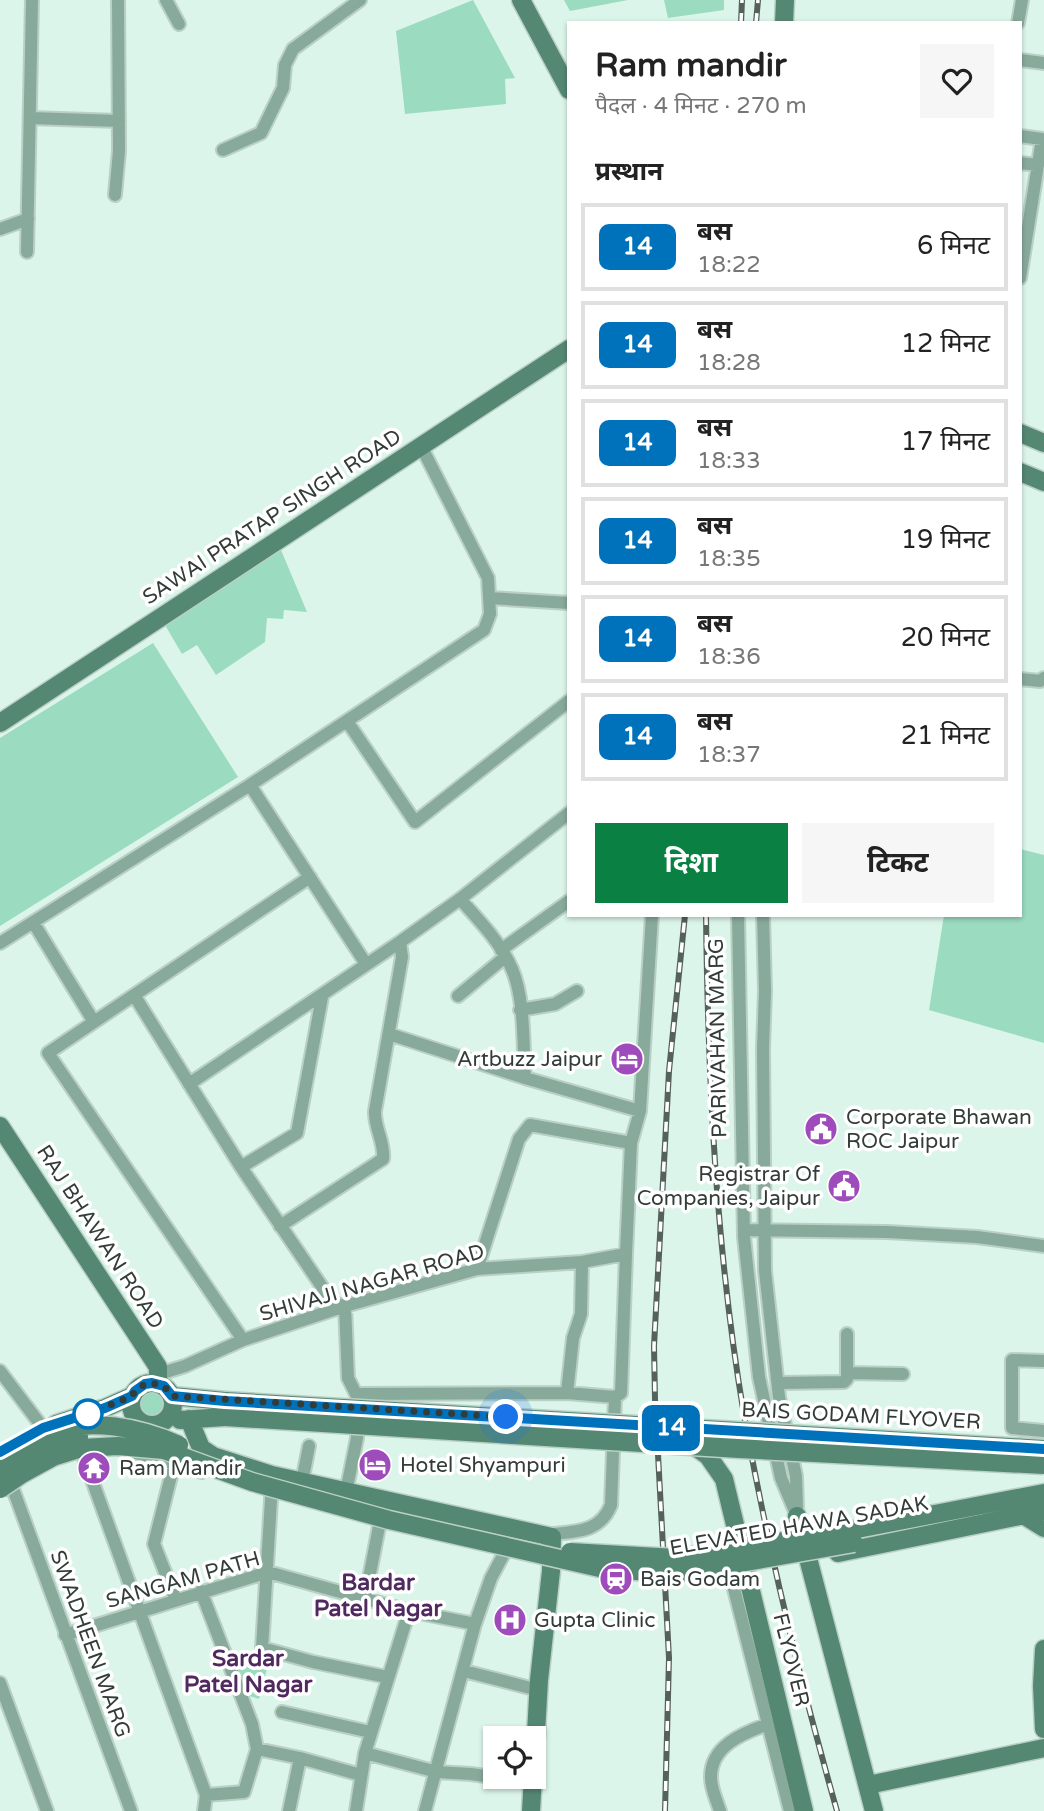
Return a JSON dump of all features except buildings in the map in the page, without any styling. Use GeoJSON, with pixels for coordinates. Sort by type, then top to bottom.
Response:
{"type":"FeatureCollection","features":[{"type":"Feature","properties":{"kind":"main road"},"geometry":{"type":"LineString","coordinates":[[521,0],[567,86]]}},
{"type":"Feature","properties":{"kind":"main road"},"geometry":{"type":"LineString","coordinates":[[784,21],[785,0]]}},
{"type":"Feature","properties":{"kind":"main road","name":"SAWAI PRATAP SINGH ROAD"},"geometry":{"type":"LineString","coordinates":[[0,723],[567,350]]}},
{"type":"Feature","properties":{"kind":"main road"},"geometry":{"type":"LineString","coordinates":[[1022,434],[1044,443]]}},
{"type":"Feature","properties":{"kind":"main road"},"geometry":{"type":"LineString","coordinates":[[1022,473],[1044,482]]}},
{"type":"Feature","properties":{"kind":"main road","name":"RAJ BHAWAN ROAD"},"geometry":{"type":"LineString","coordinates":[[0,1126],[158,1367],[159,1379]]}},
{"type":"Feature","properties":{"kind":"main road"},"geometry":{"type":"LineString","coordinates":[[4,1492],[65,1460],[83,1455],[126,1451],[158,1425],[173,1410],[172,1396],[159,1379],[135,1391],[131,1403],[134,1416],[145,1425],[158,1425]]}},
{"type":"Feature","properties":{"kind":"main road"},"geometry":{"type":"LineString","coordinates":[[0,1452],[43,1428],[105,1408],[132,1396]]}},
{"type":"Feature","properties":{"kind":"main road","name":"BAIS GODAM FLYOVER"},"geometry":{"type":"LineString","coordinates":[[172,1396],[225,1409],[694,1446],[1044,1465]]}},
{"type":"Feature","properties":{"kind":"main road","name":"BAIS GODAM FLYOVER"},"geometry":{"type":"LineString","coordinates":[[158,1425],[195,1434],[225,1409],[1044,1449]]}},
{"type":"Feature","properties":{"kind":"main road","name":"ELEVATED HAWA SADAK"},"geometry":{"type":"LineString","coordinates":[[0,1458],[48,1432],[89,1424],[118,1427],[166,1440],[256,1476],[532,1544],[569,1552],[676,1558],[783,1542],[1044,1493]]}},
{"type":"Feature","properties":{"kind":"main road"},"geometry":{"type":"LineString","coordinates":[[195,1434],[213,1456],[272,1475],[548,1536],[552,1560],[536,1726]]}},
{"type":"Feature","properties":{"kind":"main road"},"geometry":{"type":"LineString","coordinates":[[0,1474],[51,1444],[79,1437],[114,1436],[169,1457]]}},
{"type":"Feature","properties":{"kind":"main road","name":"ELEVATED HAWA SADAK"},"geometry":{"type":"LineString","coordinates":[[4,1492],[22,1474],[53,1457],[82,1448],[118,1446],[169,1457],[389,1520],[604,1569],[667,1573],[701,1570],[854,1543],[1007,1510],[1044,1505]]}},
{"type":"Feature","properties":{"kind":"main road","name":"FLYOVER"},"geometry":{"type":"LineString","coordinates":[[694,1446],[708,1456],[724,1479],[804,1811]]}},
{"type":"Feature","properties":{"kind":"main road"},"geometry":{"type":"LineString","coordinates":[[724,1479],[726,1469],[739,1449]]}},
{"type":"Feature","properties":{"kind":"main road"},"geometry":{"type":"LineString","coordinates":[[807,1560],[1044,1511]]}},
{"type":"Feature","properties":{"kind":"main road"},"geometry":{"type":"LineString","coordinates":[[797,1516],[874,1811]]}},
{"type":"Feature","properties":{"kind":"main road"},"geometry":{"type":"LineString","coordinates":[[1025,1517],[1044,1528]]}},
{"type":"Feature","properties":{"kind":"main road"},"geometry":{"type":"LineString","coordinates":[[1044,1648],[1044,1730]]}},
{"type":"Feature","properties":{"kind":"main road"},"geometry":{"type":"LineString","coordinates":[[868,1785],[1044,1748]]}},
{"type":"Feature","properties":{"kind":"main road"},"geometry":{"type":"LineString","coordinates":[[531,1811],[532,1789]]}},
{"type":"Feature","properties":{"kind":"street"},"geometry":{"type":"LineString","coordinates":[[27,252],[32,0]]}},
{"type":"Feature","properties":{"kind":"street"},"geometry":{"type":"LineString","coordinates":[[115,195],[119,121],[118,0]]}},
{"type":"Feature","properties":{"kind":"street"},"geometry":{"type":"LineString","coordinates":[[166,0],[179,24]]}},
{"type":"Feature","properties":{"kind":"street"},"geometry":{"type":"LineString","coordinates":[[223,150],[261,133],[283,88],[285,65],[292,49],[360,0]]}},
{"type":"Feature","properties":{"kind":"street"},"geometry":{"type":"LineString","coordinates":[[1018,21],[1021,0]]}},
{"type":"Feature","properties":{"kind":"street"},"geometry":{"type":"LineString","coordinates":[[1022,60],[1044,63]]}},
{"type":"Feature","properties":{"kind":"street"},"geometry":{"type":"LineString","coordinates":[[31,118],[119,121]]}},
{"type":"Feature","properties":{"kind":"street"},"geometry":{"type":"LineString","coordinates":[[1022,136],[1042,139],[1023,249]]}},
{"type":"Feature","properties":{"kind":"street"},"geometry":{"type":"LineString","coordinates":[[1022,163],[1038,165]]}},
{"type":"Feature","properties":{"kind":"street"},"geometry":{"type":"LineString","coordinates":[[0,229],[28,219]]}},
{"type":"Feature","properties":{"kind":"street"},"geometry":{"type":"LineString","coordinates":[[0,943],[250,785],[484,630],[491,614],[488,578],[421,446]]}},
{"type":"Feature","properties":{"kind":"street"},"geometry":{"type":"LineString","coordinates":[[491,598],[567,603]]}},
{"type":"Feature","properties":{"kind":"street"},"geometry":{"type":"LineString","coordinates":[[1022,678],[1040,681],[1044,678]]}},
{"type":"Feature","properties":{"kind":"street"},"geometry":{"type":"LineString","coordinates":[[347,721],[415,822],[567,703]]}},
{"type":"Feature","properties":{"kind":"street"},"geometry":{"type":"LineString","coordinates":[[250,785],[366,964]]}},
{"type":"Feature","properties":{"kind":"street"},"geometry":{"type":"LineString","coordinates":[[189,1084],[400,943],[567,815]]}},
{"type":"Feature","properties":{"kind":"street"},"geometry":{"type":"LineString","coordinates":[[243,1340],[48,1053],[310,877]]}},
{"type":"Feature","properties":{"kind":"street"},"geometry":{"type":"LineString","coordinates":[[460,899],[503,953],[518,987],[525,1078]]}},
{"type":"Feature","properties":{"kind":"street"},"geometry":{"type":"LineString","coordinates":[[458,996],[503,953],[567,903]]}},
{"type":"Feature","properties":{"kind":"street"},"geometry":{"type":"LineString","coordinates":[[356,1394],[567,1393],[615,1397],[621,1393],[631,1143],[640,1111],[652,917]]}},
{"type":"Feature","properties":{"kind":"street","name":"PARIVAHAN MARG"},"geometry":{"type":"LineString","coordinates":[[738,917],[744,1230],[760,1377],[781,1478],[797,1516]]}},
{"type":"Feature","properties":{"kind":"street","name":"PARIVAHAN MARG"},"geometry":{"type":"LineString","coordinates":[[763,917],[765,1271],[778,1383],[796,1476],[797,1516]]}},
{"type":"Feature","properties":{"kind":"street"},"geometry":{"type":"LineString","coordinates":[[33,922],[94,1022]]}},
{"type":"Feature","properties":{"kind":"street"},"geometry":{"type":"LineString","coordinates":[[279,1226],[383,1158],[384,1151],[375,1122],[375,1111],[402,957],[400,943]]}},
{"type":"Feature","properties":{"kind":"street"},"geometry":{"type":"LineString","coordinates":[[520,1010],[555,1004],[577,991]]}},
{"type":"Feature","properties":{"kind":"street"},"geometry":{"type":"LineString","coordinates":[[134,995],[279,1226],[333,1303],[345,1306],[348,1378],[356,1394],[357,1438],[346,1492]]}},
{"type":"Feature","properties":{"kind":"street"},"geometry":{"type":"LineString","coordinates":[[241,1167],[297,1133],[322,997]]}},
{"type":"Feature","properties":{"kind":"street"},"geometry":{"type":"LineString","coordinates":[[389,1034],[525,1078],[640,1111]]}},
{"type":"Feature","properties":{"kind":"street"},"geometry":{"type":"LineString","coordinates":[[477,1269],[519,1139],[530,1125],[631,1143]]}},
{"type":"Feature","properties":{"kind":"street"},"geometry":{"type":"LineString","coordinates":[[744,1230],[887,1232],[977,1237],[1044,1247]]}},
{"type":"Feature","properties":{"kind":"street","name":"SHIVAJI NAGAR ROAD"},"geometry":{"type":"LineString","coordinates":[[159,1379],[243,1340],[345,1306],[477,1269],[582,1262],[626,1254]]}},
{"type":"Feature","properties":{"kind":"street"},"geometry":{"type":"LineString","coordinates":[[567,1393],[573,1338],[581,1314],[582,1262]]}},
{"type":"Feature","properties":{"kind":"street"},"geometry":{"type":"LineString","coordinates":[[778,1383],[844,1382],[847,1379],[847,1335]]}},
{"type":"Feature","properties":{"kind":"street"},"geometry":{"type":"LineString","coordinates":[[1044,1361],[1012,1360],[1012,1428],[1044,1430]]}},
{"type":"Feature","properties":{"kind":"street"},"geometry":{"type":"LineString","coordinates":[[0,1371],[43,1428]]}},
{"type":"Feature","properties":{"kind":"street"},"geometry":{"type":"LineString","coordinates":[[847,1373],[903,1374]]}},
{"type":"Feature","properties":{"kind":"street"},"geometry":{"type":"LineString","coordinates":[[548,1536],[587,1530],[599,1524],[608,1514],[611,1505],[615,1397]]}},
{"type":"Feature","properties":{"kind":"street"},"geometry":{"type":"LineString","coordinates":[[176,1601],[154,1544],[169,1457],[195,1434]]}},
{"type":"Feature","properties":{"kind":"street"},"geometry":{"type":"LineString","coordinates":[[302,1482],[309,1446]]}},
{"type":"Feature","properties":{"kind":"street"},"geometry":{"type":"LineString","coordinates":[[126,1451],[169,1457],[271,1493],[380,1521],[552,1560]]}},
{"type":"Feature","properties":{"kind":"street"},"geometry":{"type":"LineString","coordinates":[[83,1455],[206,1795],[204,1811]]}},
{"type":"Feature","properties":{"kind":"street"},"geometry":{"type":"LineString","coordinates":[[272,1475],[262,1648],[313,1662],[387,1677]]}},
{"type":"Feature","properties":{"kind":"street","name":"SWADHEEN MARG"},"geometry":{"type":"LineString","coordinates":[[4,1492],[65,1635],[131,1811]]}},
{"type":"Feature","properties":{"kind":"street"},"geometry":{"type":"LineString","coordinates":[[365,1599],[384,1501]]}},
{"type":"Feature","properties":{"kind":"street"},"geometry":{"type":"LineString","coordinates":[[425,1811],[475,1625],[491,1578],[517,1529]]}},
{"type":"Feature","properties":{"kind":"street"},"geometry":{"type":"LineString","coordinates":[[728,1565],[790,1811]]}},
{"type":"Feature","properties":{"kind":"street","name":"SANGAM PATH"},"geometry":{"type":"LineString","coordinates":[[65,1635],[268,1572],[409,1611],[475,1625]]}},
{"type":"Feature","properties":{"kind":"street"},"geometry":{"type":"LineString","coordinates":[[201,1591],[252,1724],[257,1749],[244,1792],[206,1795]]}},
{"type":"Feature","properties":{"kind":"street"},"geometry":{"type":"LineString","coordinates":[[356,1811],[370,1732],[409,1611]]}},
{"type":"Feature","properties":{"kind":"street"},"geometry":{"type":"LineString","coordinates":[[464,1671],[538,1690]]}},
{"type":"Feature","properties":{"kind":"street"},"geometry":{"type":"LineString","coordinates":[[0,1683],[4,1703],[47,1811]]}},
{"type":"Feature","properties":{"kind":"street"},"geometry":{"type":"LineString","coordinates":[[282,1712],[370,1732]]}},
{"type":"Feature","properties":{"kind":"street"},"geometry":{"type":"LineString","coordinates":[[720,1811],[711,1782],[711,1771],[717,1757],[723,1747],[740,1735],[768,1724]]}},
{"type":"Feature","properties":{"kind":"street"},"geometry":{"type":"LineString","coordinates":[[257,1749],[361,1775]]}},
{"type":"Feature","properties":{"kind":"street"},"geometry":{"type":"LineString","coordinates":[[365,1753],[437,1772],[483,1774]]}},
{"type":"Feature","properties":{"kind":"street"},"geometry":{"type":"LineString","coordinates":[[289,1811],[300,1758]]}},
{"type":"Feature","properties":{"kind":"green space"},"geometry":{"type":"Polygon","coordinates":[[[473,0],[515,78],[505,79],[506,104],[405,114],[396,31],[473,0]]]}},
{"type":"Feature","properties":{"kind":"green space"},"geometry":{"type":"Polygon","coordinates":[[[564,0],[628,0],[570,11],[564,0]]]}},
{"type":"Feature","properties":{"kind":"green space"},"geometry":{"type":"Polygon","coordinates":[[[664,0],[724,0],[724,10],[668,18],[664,0]]]}},
{"type":"Feature","properties":{"kind":"green space"},"geometry":{"type":"Polygon","coordinates":[[[281,550],[307,612],[284,610],[283,619],[267,618],[265,642],[216,675],[197,645],[182,654],[165,625],[281,550]]]}},
{"type":"Feature","properties":{"kind":"green space"},"geometry":{"type":"Polygon","coordinates":[[[153,643],[238,777],[0,926],[0,738],[153,643]]]}},
{"type":"Feature","properties":{"kind":"green space"},"geometry":{"type":"Polygon","coordinates":[[[1022,850],[1044,855],[1044,1043],[929,1010],[944,917],[1022,917],[1022,850]]]}},
{"type":"Feature","properties":{"kind":"green space"},"geometry":{"type":"Polygon","coordinates":[[[151,1391],[162,1395],[166,1406],[162,1417],[151,1421],[140,1417],[136,1406],[140,1395],[151,1391]]]}},
{"type":"Feature","properties":{"kind":"green space"},"geometry":{"type":"Polygon","coordinates":[[[252,1659],[268,1665],[259,1699],[246,1695],[235,1664],[252,1659]]]}},
{"type":"Feature","properties":{"kind":"railway"},"geometry":{"type":"LineString","coordinates":[[741,21],[742,0]]}},
{"type":"Feature","properties":{"kind":"railway"},"geometry":{"type":"LineString","coordinates":[[756,21],[758,0]]}},
{"type":"Feature","properties":{"kind":"railway"},"geometry":{"type":"LineString","coordinates":[[665,1811],[669,1658],[654,1346],[669,1071],[685,917]]}},
{"type":"Feature","properties":{"kind":"railway"},"geometry":{"type":"LineString","coordinates":[[706,917],[715,1166],[734,1353],[774,1565],[837,1811]]}},
{"type":"Feature","properties":{"kind":"bus line","name":"14"},"geometry":{"type":"LineString","coordinates":[[0,1452],[43,1428],[105,1408],[132,1396],[145,1384],[152,1383],[164,1386],[172,1396],[225,1401],[1044,1449]]}},
{"type":"Feature","properties":{"kind":"place","name":"Artbuzz Jaipur"},"geometry":{"type":"Point","coordinates":[627,1059]}},
{"type":"Feature","properties":{"kind":"place","name":"Corporate Bhawan ROC Jaipur"},"geometry":{"type":"Point","coordinates":[821,1129]}},
{"type":"Feature","properties":{"kind":"place","name":"Registrar Of Companies, Jaipur"},"geometry":{"type":"Point","coordinates":[844,1186]}},
{"type":"Feature","properties":{"kind":"place","name":"Hotel Shyampuri"},"geometry":{"type":"Point","coordinates":[375,1465]}},
{"type":"Feature","properties":{"kind":"place","name":"Ram Mandir"},"geometry":{"type":"Point","coordinates":[94,1468]}},
{"type":"Feature","properties":{"kind":"place","name":"Bais Godam"},"geometry":{"type":"Point","coordinates":[616,1579]}},
{"type":"Feature","properties":{"kind":"place","name":"Gupta Clinic"},"geometry":{"type":"Point","coordinates":[510,1620]}},
{"type":"Feature","properties":{"kind":"district","name":"Bardar Patel Nagar"},"geometry":{"type":"Point","coordinates":[378,1596]}},
{"type":"Feature","properties":{"kind":"district","name":"Sardar Patel Nagar"},"geometry":{"type":"Point","coordinates":[248,1672]}},
{"type":"Feature","properties":{"kind":"route"},"geometry":{"type":"LineString","coordinates":[[88,1414],[132,1396],[140,1387],[152,1383],[164,1386],[172,1396],[506,1417]]}}]}
